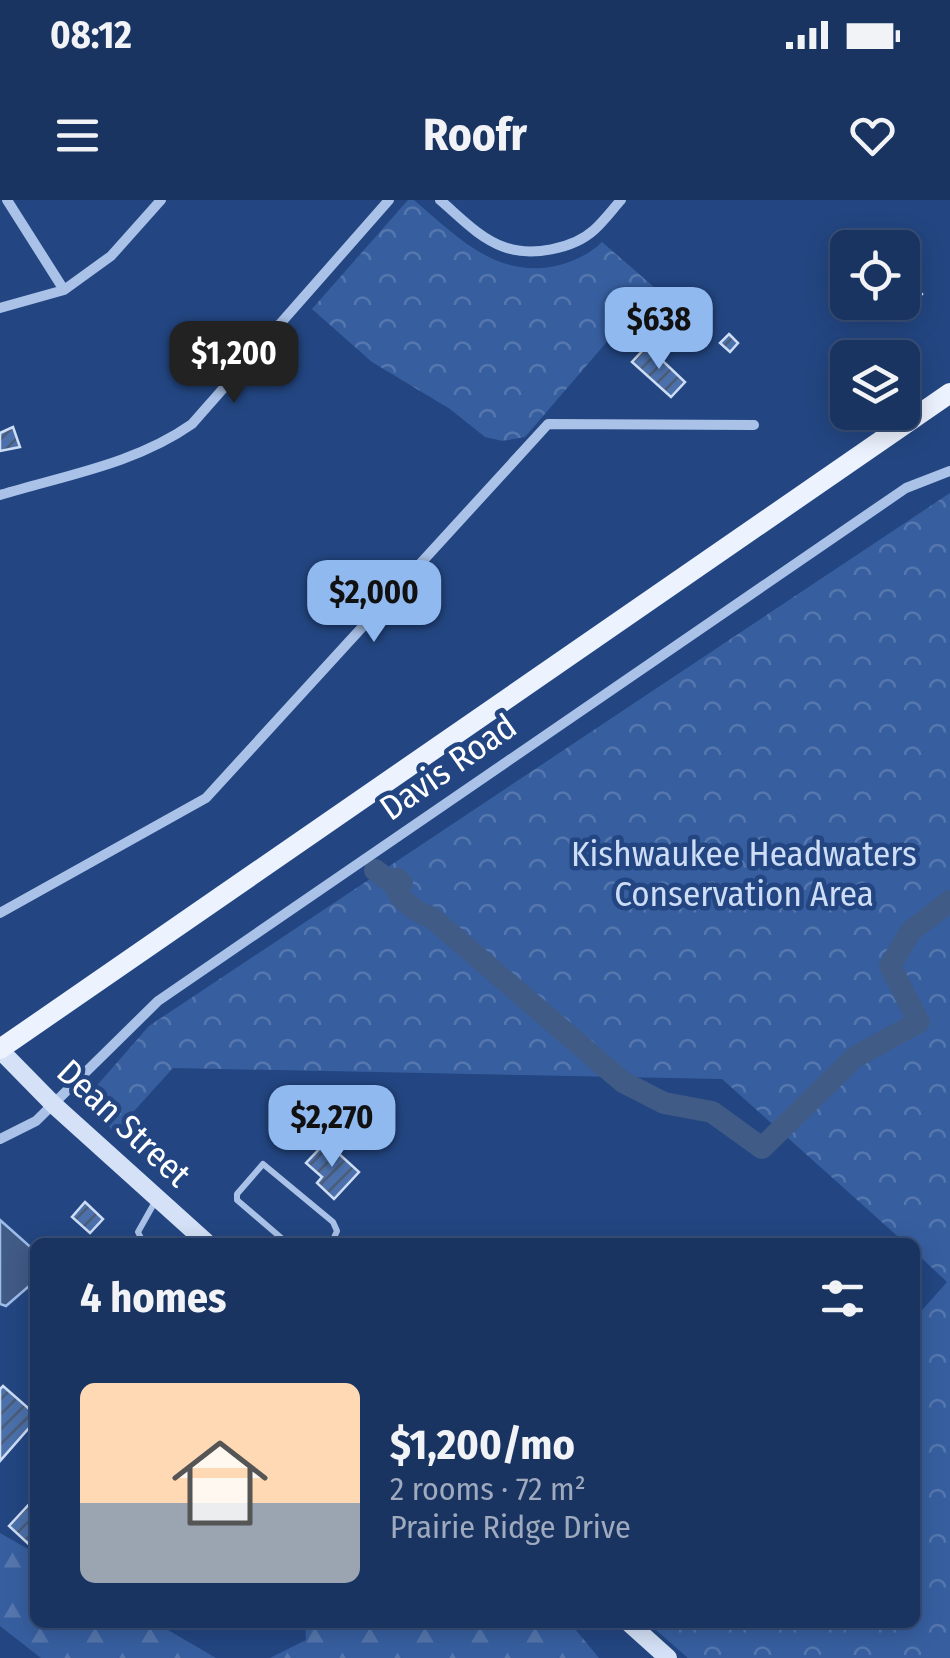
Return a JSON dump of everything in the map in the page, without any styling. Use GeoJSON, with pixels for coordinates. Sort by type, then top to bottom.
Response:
{"type":"FeatureCollection","features":[{"type":"Feature","properties":{"kind":"main road"},"geometry":{"type":"LineString","coordinates":[[0,1050],[950,394]]}},
{"type":"Feature","properties":{"kind":"street"},"geometry":{"type":"LineString","coordinates":[[7,200],[64,290]]}},
{"type":"Feature","properties":{"kind":"street"},"geometry":{"type":"LineString","coordinates":[[0,308],[64,290],[112,256],[161,200]]}},
{"type":"Feature","properties":{"kind":"street"},"geometry":{"type":"LineString","coordinates":[[0,495],[136,457],[192,424],[389,200]]}},
{"type":"Feature","properties":{"kind":"street"},"geometry":{"type":"LineString","coordinates":[[440,200],[478,233],[506,248],[538,251],[562,247],[592,232],[620,200]]}},
{"type":"Feature","properties":{"kind":"street"},"geometry":{"type":"LineString","coordinates":[[0,914],[206,798],[548,424],[754,425]]}},
{"type":"Feature","properties":{"kind":"street","name":"Davis Road"},"geometry":{"type":"LineString","coordinates":[[0,1139],[36,1121],[158,1001],[906,488],[950,471]]}},
{"type":"Feature","properties":{"kind":"street","name":"Dean Street"},"geometry":{"type":"LineString","coordinates":[[0,1050],[54,1105],[201,1238]]}},
{"type":"Feature","properties":{"kind":"street"},"geometry":{"type":"LineString","coordinates":[[635,1628],[668,1658]]}},
{"type":"Feature","properties":{"kind":"lane"},"geometry":{"type":"LineString","coordinates":[[281,1238],[236,1194],[263,1164],[333,1222],[333,1238]]}},
{"type":"Feature","properties":{"kind":"lane"},"geometry":{"type":"LineString","coordinates":[[141,1238],[138,1232],[157,1199]]}},
{"type":"Feature","properties":{"kind":"green space"},"geometry":{"type":"Polygon","coordinates":[[[408,200],[414,200],[462,241],[498,261],[517,267],[560,265],[602,242],[654,287],[525,437],[503,441],[485,437],[450,409],[372,362],[312,309],[408,200]]]}},
{"type":"Feature","properties":{"kind":"green space","name":"Kishwaukee Headwaters Conservation Area"},"geometry":{"type":"Polygon","coordinates":[[[950,493],[950,1658],[688,1658],[654,1628],[920,1628],[920,1312],[947,1282],[920,1257],[920,1238],[900,1238],[722,1079],[173,1068],[115,1132],[86,1105],[85,1099],[149,1026],[950,493]]]}},
{"type":"Feature","properties":{"kind":"green space"},"geometry":{"type":"Polygon","coordinates":[[[0,1533],[30,1550],[30,1628],[165,1628],[216,1658],[41,1658],[0,1626],[0,1533]]]}},
{"type":"Feature","properties":{"kind":"green space"},"geometry":{"type":"Polygon","coordinates":[[[305,1628],[574,1628],[599,1658],[270,1658],[306,1640],[305,1628]]]}},
{"type":"Feature","properties":{"kind":"shaded area"},"geometry":{"type":"Polygon","coordinates":[[[0,1220],[30,1247],[30,1285],[6,1306],[0,1304],[0,1220]]]}},
{"type":"Feature","properties":{"kind":"building"},"geometry":{"type":"Polygon","coordinates":[[[729,334],[738,343],[730,352],[720,343],[729,334]]]}},
{"type":"Feature","properties":{"kind":"building"},"geometry":{"type":"Polygon","coordinates":[[[647,346],[685,382],[671,397],[632,362],[647,346]]]}},
{"type":"Feature","properties":{"kind":"building"},"geometry":{"type":"Polygon","coordinates":[[[13,427],[20,447],[0,451],[0,433],[13,427]]]}},
{"type":"Feature","properties":{"kind":"building"},"geometry":{"type":"Polygon","coordinates":[[[326,1142],[359,1172],[334,1199],[317,1183],[322,1177],[306,1163],[326,1142]]]}},
{"type":"Feature","properties":{"kind":"building"},"geometry":{"type":"Polygon","coordinates":[[[85,1202],[103,1219],[90,1233],[72,1217],[85,1202]]]}},
{"type":"Feature","properties":{"kind":"building"},"geometry":{"type":"Polygon","coordinates":[[[3,1386],[30,1410],[30,1427],[0,1461],[3,1386]]]}},
{"type":"Feature","properties":{"kind":"building"},"geometry":{"type":"Polygon","coordinates":[[[30,1503],[30,1545],[9,1526],[30,1503]]]}},
{"type":"Feature","properties":{"kind":"waterway"},"geometry":{"type":"LineString","coordinates":[[375,870],[388,880],[398,879],[402,883],[396,889],[406,902],[431,917],[623,1082],[664,1103],[712,1112],[762,1148],[855,1057],[919,1022],[890,966],[911,931],[950,901]]}}]}
